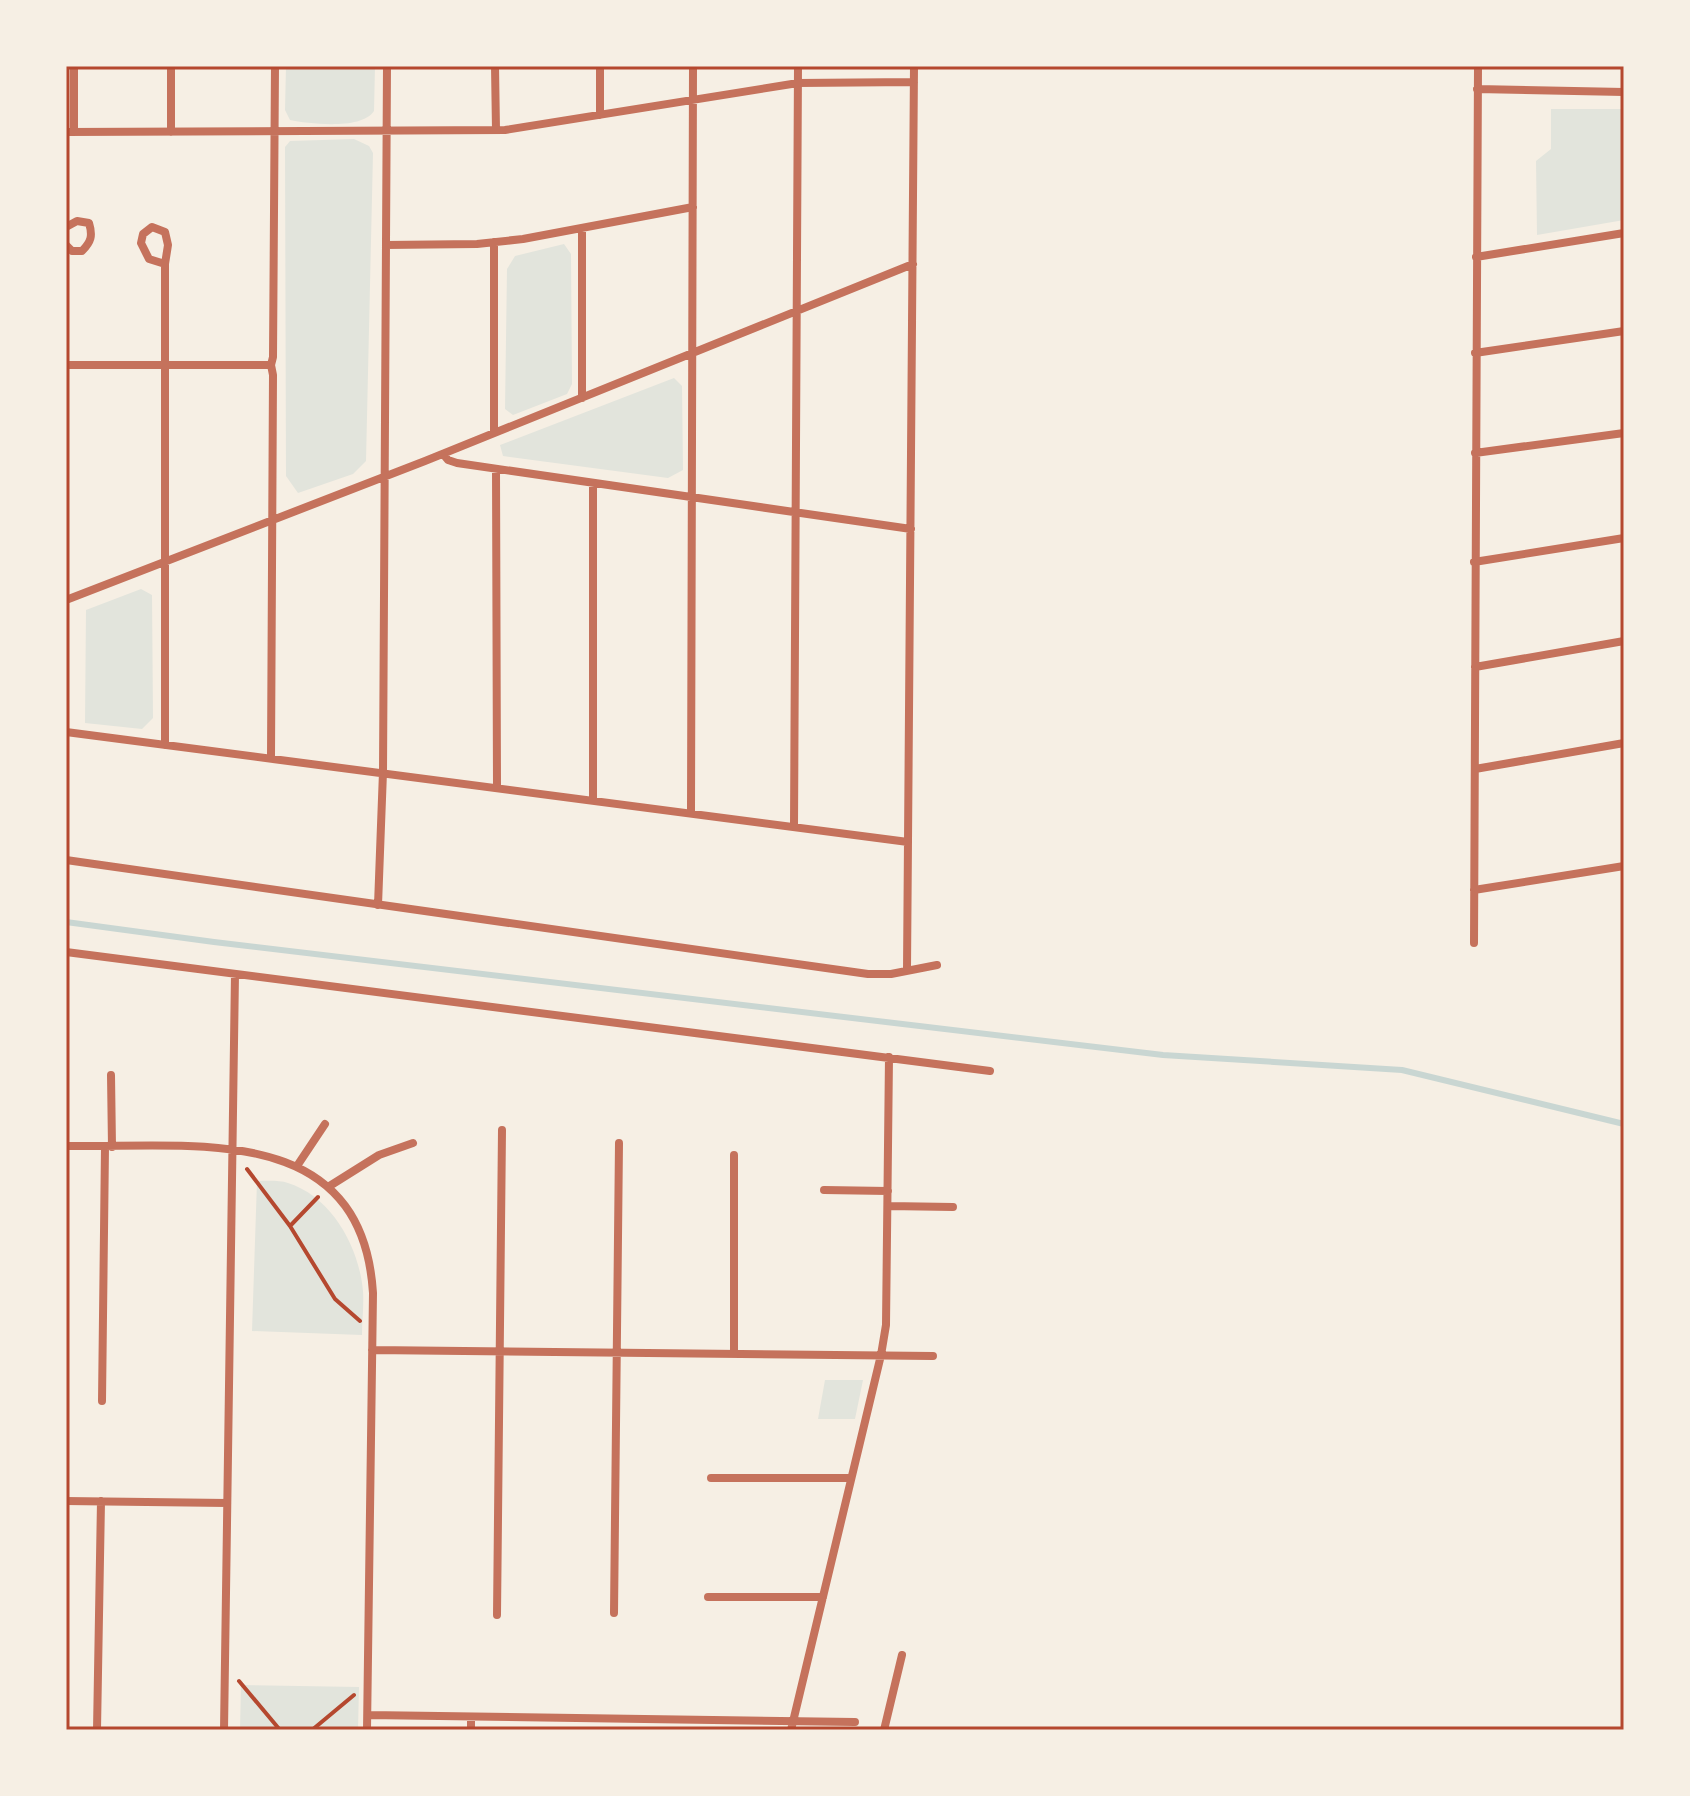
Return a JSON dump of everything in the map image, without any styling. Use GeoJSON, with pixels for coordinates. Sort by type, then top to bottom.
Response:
{"type":"FeatureCollection","features":[{"type":"Feature","properties":{"kind":"street"},"geometry":{"type":"LineString","coordinates":[[74,66],[70,132],[496,130],[798,83],[914,82]]}},
{"type":"Feature","properties":{"kind":"street"},"geometry":{"type":"LineString","coordinates":[[171,66],[171,132]]}},
{"type":"Feature","properties":{"kind":"street"},"geometry":{"type":"LineString","coordinates":[[271,758],[275,66]]}},
{"type":"Feature","properties":{"kind":"street"},"geometry":{"type":"LineString","coordinates":[[378,905],[383,772],[387,66]]}},
{"type":"Feature","properties":{"kind":"street"},"geometry":{"type":"LineString","coordinates":[[495,66],[496,130]]}},
{"type":"Feature","properties":{"kind":"street"},"geometry":{"type":"LineString","coordinates":[[600,66],[600,115]]}},
{"type":"Feature","properties":{"kind":"street"},"geometry":{"type":"LineString","coordinates":[[691,812],[693,66]]}},
{"type":"Feature","properties":{"kind":"street"},"geometry":{"type":"LineString","coordinates":[[794,826],[798,66]]}},
{"type":"Feature","properties":{"kind":"street"},"geometry":{"type":"LineString","coordinates":[[907,970],[914,66]]}},
{"type":"Feature","properties":{"kind":"street"},"geometry":{"type":"LineString","coordinates":[[1474,943],[1478,66]]}},
{"type":"Feature","properties":{"kind":"street"},"geometry":{"type":"LineString","coordinates":[[1477,89],[1624,92]]}},
{"type":"Feature","properties":{"kind":"street"},"geometry":{"type":"LineString","coordinates":[[386,245],[494,242],[693,207]]}},
{"type":"Feature","properties":{"kind":"street"},"geometry":{"type":"LineString","coordinates":[[66,227],[77,221],[89,223],[92,231],[91,242],[82,251],[72,251],[66,245]]}},
{"type":"Feature","properties":{"kind":"street"},"geometry":{"type":"LineString","coordinates":[[165,264],[149,259],[141,243],[143,234],[152,227],[165,232],[168,245],[165,264],[165,745]]}},
{"type":"Feature","properties":{"kind":"street"},"geometry":{"type":"LineString","coordinates":[[582,228],[582,398]]}},
{"type":"Feature","properties":{"kind":"street"},"geometry":{"type":"LineString","coordinates":[[1476,257],[1624,233]]}},
{"type":"Feature","properties":{"kind":"street"},"geometry":{"type":"LineString","coordinates":[[494,242],[494,433]]}},
{"type":"Feature","properties":{"kind":"street"},"geometry":{"type":"LineString","coordinates":[[66,600],[443,454],[913,264]]}},
{"type":"Feature","properties":{"kind":"street"},"geometry":{"type":"LineString","coordinates":[[1475,353],[1624,331]]}},
{"type":"Feature","properties":{"kind":"street"},"geometry":{"type":"LineString","coordinates":[[66,365],[271,365]]}},
{"type":"Feature","properties":{"kind":"street"},"geometry":{"type":"LineString","coordinates":[[1475,453],[1624,433]]}},
{"type":"Feature","properties":{"kind":"street"},"geometry":{"type":"LineString","coordinates":[[443,454],[457,463],[911,529]]}},
{"type":"Feature","properties":{"kind":"street"},"geometry":{"type":"LineString","coordinates":[[496,469],[497,787]]}},
{"type":"Feature","properties":{"kind":"street"},"geometry":{"type":"LineString","coordinates":[[593,483],[593,800]]}},
{"type":"Feature","properties":{"kind":"street"},"geometry":{"type":"LineString","coordinates":[[1474,562],[1624,538]]}},
{"type":"Feature","properties":{"kind":"street"},"geometry":{"type":"LineString","coordinates":[[1475,667],[1624,641]]}},
{"type":"Feature","properties":{"kind":"street"},"geometry":{"type":"LineString","coordinates":[[66,732],[908,842]]}},
{"type":"Feature","properties":{"kind":"street"},"geometry":{"type":"LineString","coordinates":[[1475,769],[1624,743]]}},
{"type":"Feature","properties":{"kind":"street"},"geometry":{"type":"LineString","coordinates":[[66,860],[868,974],[937,965]]}},
{"type":"Feature","properties":{"kind":"street"},"geometry":{"type":"LineString","coordinates":[[1474,890],[1624,866]]}},
{"type":"Feature","properties":{"kind":"street"},"geometry":{"type":"LineString","coordinates":[[66,952],[990,1071]]}},
{"type":"Feature","properties":{"kind":"street"},"geometry":{"type":"LineString","coordinates":[[224,1730],[235,974]]}},
{"type":"Feature","properties":{"kind":"street"},"geometry":{"type":"LineString","coordinates":[[792,1726],[881,1355],[888,1297],[889,1057]]}},
{"type":"Feature","properties":{"kind":"street"},"geometry":{"type":"LineString","coordinates":[[102,1401],[111,1075]]}},
{"type":"Feature","properties":{"kind":"street"},"geometry":{"type":"LineString","coordinates":[[297,1166],[325,1124]]}},
{"type":"Feature","properties":{"kind":"street"},"geometry":{"type":"LineString","coordinates":[[497,1615],[502,1130]]}},
{"type":"Feature","properties":{"kind":"street"},"geometry":{"type":"LineString","coordinates":[[328,1187],[379,1155],[413,1143]]}},
{"type":"Feature","properties":{"kind":"street"},"geometry":{"type":"LineString","coordinates":[[614,1613],[619,1143]]}},
{"type":"Feature","properties":{"kind":"street"},"geometry":{"type":"LineString","coordinates":[[66,1146],[231,1148],[266,1154],[297,1166],[328,1187],[350,1216],[368,1254],[373,1293],[367,1730]]}},
{"type":"Feature","properties":{"kind":"street"},"geometry":{"type":"LineString","coordinates":[[734,1155],[734,1354]]}},
{"type":"Feature","properties":{"kind":"street"},"geometry":{"type":"LineString","coordinates":[[824,1190],[888,1191]]}},
{"type":"Feature","properties":{"kind":"street"},"geometry":{"type":"LineString","coordinates":[[888,1206],[953,1207]]}},
{"type":"Feature","properties":{"kind":"street"},"geometry":{"type":"LineString","coordinates":[[372,1350],[933,1356]]}},
{"type":"Feature","properties":{"kind":"street"},"geometry":{"type":"LineString","coordinates":[[711,1478],[851,1478]]}},
{"type":"Feature","properties":{"kind":"street"},"geometry":{"type":"LineString","coordinates":[[66,1501],[227,1503]]}},
{"type":"Feature","properties":{"kind":"street"},"geometry":{"type":"LineString","coordinates":[[97,1730],[101,1501]]}},
{"type":"Feature","properties":{"kind":"street"},"geometry":{"type":"LineString","coordinates":[[708,1597],[823,1597]]}},
{"type":"Feature","properties":{"kind":"street"},"geometry":{"type":"LineString","coordinates":[[884,1730],[902,1655]]}},
{"type":"Feature","properties":{"kind":"street"},"geometry":{"type":"LineString","coordinates":[[368,1715],[587,1718],[792,1726],[855,1722]]}},
{"type":"Feature","properties":{"kind":"street"},"geometry":{"type":"LineString","coordinates":[[471,1717],[471,1730]]}},
{"type":"Feature","properties":{"kind":"street"},"geometry":{"type":"LineString","coordinates":[[587,1718],[587,1730]]}},
{"type":"Feature","properties":{"kind":"path"},"geometry":{"type":"LineString","coordinates":[[231,1148],[290,1226],[335,1299],[372,1332]]}},
{"type":"Feature","properties":{"kind":"path"},"geometry":{"type":"LineString","coordinates":[[290,1226],[328,1187]]}},
{"type":"Feature","properties":{"kind":"path"},"geometry":{"type":"LineString","coordinates":[[225,1664],[280,1730]]}},
{"type":"Feature","properties":{"kind":"path"},"geometry":{"type":"LineString","coordinates":[[312,1730],[369,1683]]}},
{"type":"Feature","properties":{"kind":"shaded area"},"geometry":{"type":"Polygon","coordinates":[[[286,66],[375,66],[374,111],[359,121],[347,123],[290,120],[285,110],[286,66]]]}},
{"type":"Feature","properties":{"kind":"shaded area"},"geometry":{"type":"Polygon","coordinates":[[[1551,109],[1624,109],[1624,220],[1537,235],[1536,161],[1551,149],[1551,109]]]}},
{"type":"Feature","properties":{"kind":"shaded area"},"geometry":{"type":"Polygon","coordinates":[[[354,139],[369,146],[373,153],[366,461],[353,474],[298,493],[286,476],[285,147],[290,141],[354,139]]]}},
{"type":"Feature","properties":{"kind":"shaded area"},"geometry":{"type":"Polygon","coordinates":[[[564,244],[571,254],[572,384],[567,394],[513,415],[505,409],[507,269],[515,256],[564,244]]]}},
{"type":"Feature","properties":{"kind":"shaded area"},"geometry":{"type":"Polygon","coordinates":[[[674,378],[682,386],[683,470],[668,478],[503,456],[500,445],[674,378]]]}},
{"type":"Feature","properties":{"kind":"shaded area"},"geometry":{"type":"Polygon","coordinates":[[[141,589],[152,595],[153,718],[142,729],[85,723],[86,610],[141,589]]]}},
{"type":"Feature","properties":{"kind":"shaded area"},"geometry":{"type":"Polygon","coordinates":[[[257,1181],[284,1182],[304,1190],[330,1212],[340,1226],[349,1241],[360,1274],[362,1335],[252,1331],[257,1181]]]}},
{"type":"Feature","properties":{"kind":"shaded area"},"geometry":{"type":"Polygon","coordinates":[[[825,1380],[863,1380],[855,1419],[818,1419],[825,1380]]]}},
{"type":"Feature","properties":{"kind":"shaded area"},"geometry":{"type":"Polygon","coordinates":[[[241,1685],[359,1687],[358,1730],[240,1730],[241,1685]]]}},
{"type":"Feature","properties":{"kind":"waterway"},"geometry":{"type":"LineString","coordinates":[[66,922],[1163,1055],[1402,1070],[1624,1124]]}}]}
